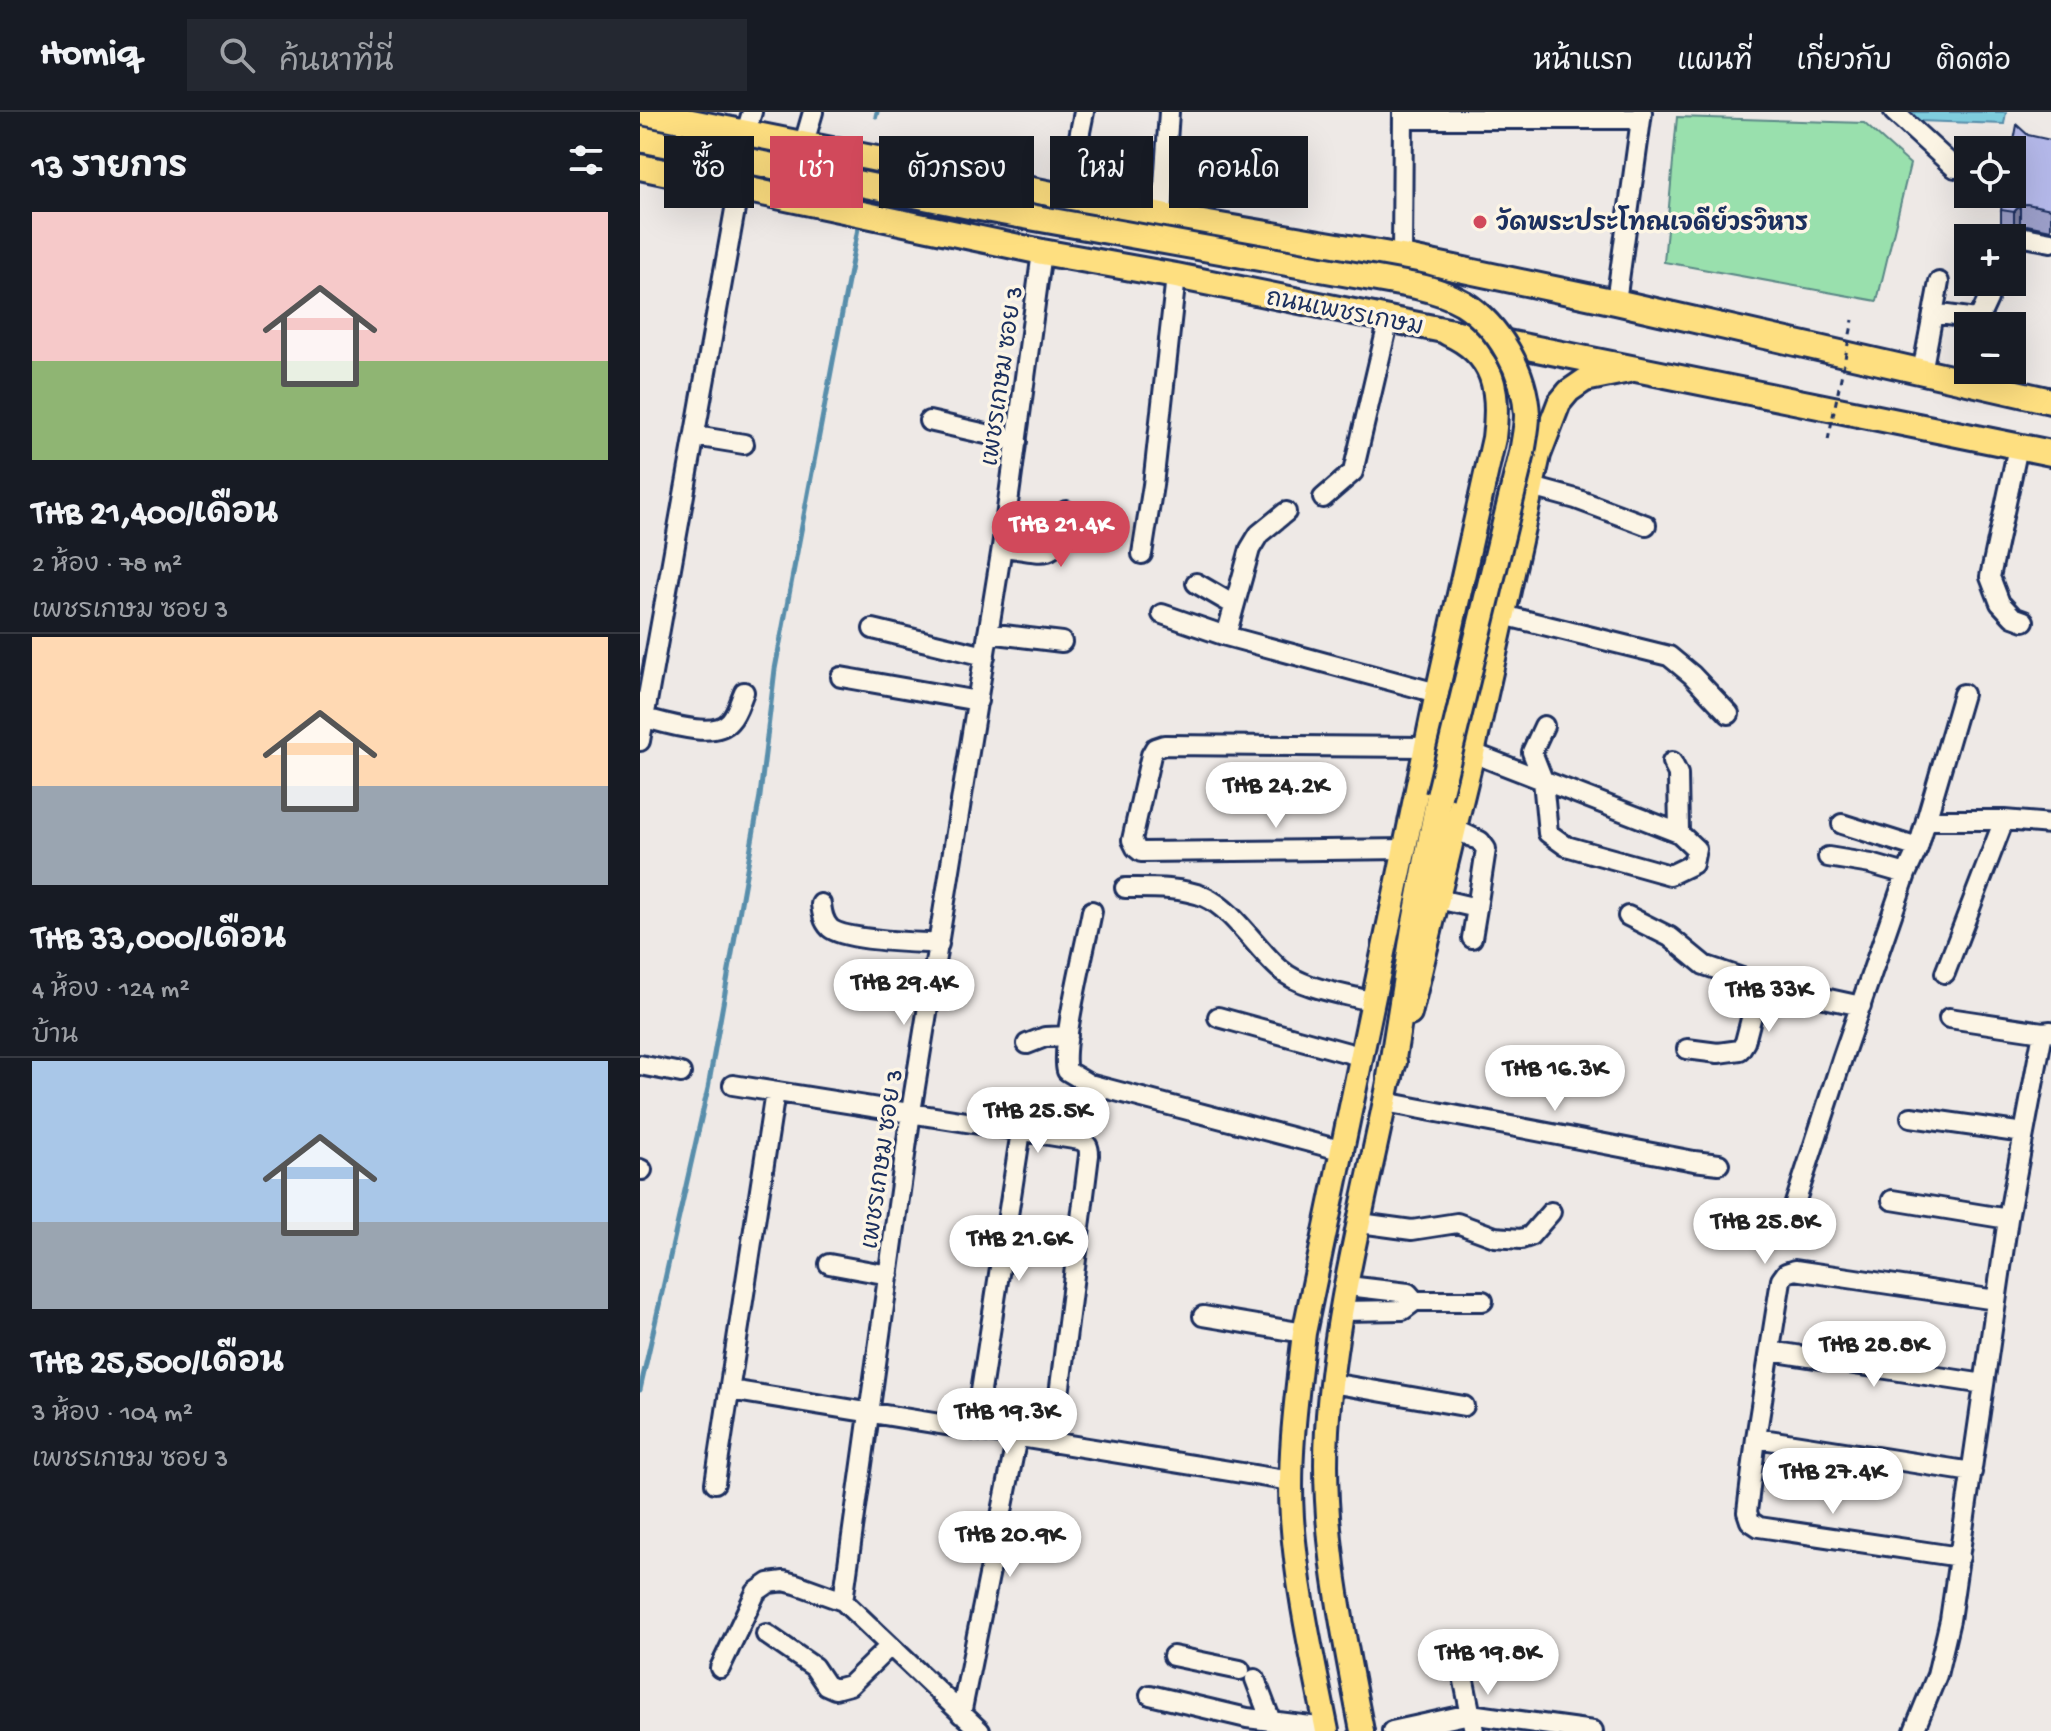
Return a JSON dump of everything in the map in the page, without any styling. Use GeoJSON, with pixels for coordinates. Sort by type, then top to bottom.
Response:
{"type":"FeatureCollection","features":[{"type":"Feature","properties":{"kind":"highway"},"geometry":{"type":"LineString","coordinates":[[645,112],[749,122],[786,136]]}},
{"type":"Feature","properties":{"kind":"highway"},"geometry":{"type":"LineString","coordinates":[[640,139],[974,207],[1416,286],[1444,293],[1465,304],[1487,322],[1513,362],[1523,392],[1527,416],[1524,440],[1439,796],[1390,1077]]}},
{"type":"Feature","properties":{"kind":"highway"},"geometry":{"type":"LineString","coordinates":[[863,155],[1050,194]]}},
{"type":"Feature","properties":{"kind":"highway","name":"ถนนเพชรเกษม"},"geometry":{"type":"LineString","coordinates":[[640,167],[664,172]]}},
{"type":"Feature","properties":{"kind":"highway","name":"ถนนเพชรเกษม"},"geometry":{"type":"LineString","coordinates":[[754,190],[1042,252],[1176,276],[2051,453]]}},
{"type":"Feature","properties":{"kind":"highway"},"geometry":{"type":"LineString","coordinates":[[1122,208],[1402,257],[1616,302],[2051,401]]}},
{"type":"Feature","properties":{"kind":"main road"},"geometry":{"type":"LineString","coordinates":[[1327,1730],[1302,1601],[1292,1518],[1293,1419],[1304,1333],[1498,409],[1496,387],[1475,351],[1438,329]]}},
{"type":"Feature","properties":{"kind":"main road"},"geometry":{"type":"LineString","coordinates":[[1362,1731],[1329,1545],[1326,1469],[1331,1383],[1342,1311],[1390,1077],[1405,1031],[1455,829],[1539,455],[1559,403],[1569,391],[1585,380],[1603,374],[1634,370]]}},
{"type":"Feature","properties":{"kind":"main road"},"geometry":{"type":"LineString","coordinates":[[1498,409],[1515,406],[1533,410],[1551,423]]}},
{"type":"Feature","properties":{"kind":"street"},"geometry":{"type":"LineString","coordinates":[[806,136],[813,112]]}},
{"type":"Feature","properties":{"kind":"street"},"geometry":{"type":"LineString","coordinates":[[1079,136],[1084,112]]}},
{"type":"Feature","properties":{"kind":"street"},"geometry":{"type":"LineString","coordinates":[[1162,216],[1169,112]]}},
{"type":"Feature","properties":{"kind":"street"},"geometry":{"type":"LineString","coordinates":[[1894,112],[1954,167]]}},
{"type":"Feature","properties":{"kind":"street"},"geometry":{"type":"LineString","coordinates":[[1402,257],[1403,116],[1641,116],[1616,302]]}},
{"type":"Feature","properties":{"kind":"street"},"geometry":{"type":"LineString","coordinates":[[640,741],[735,208]]}},
{"type":"Feature","properties":{"kind":"street"},"geometry":{"type":"LineString","coordinates":[[2026,237],[2051,242]]}},
{"type":"Feature","properties":{"kind":"street","name":"เพชรเกษม ซอย 3"},"geometry":{"type":"LineString","coordinates":[[843,1601],[911,1112],[1002,547],[1042,252]]}},
{"type":"Feature","properties":{"kind":"street"},"geometry":{"type":"LineString","coordinates":[[1142,554],[1153,485],[1176,276]]}},
{"type":"Feature","properties":{"kind":"street"},"geometry":{"type":"LineString","coordinates":[[1922,372],[1939,282]]}},
{"type":"Feature","properties":{"kind":"street"},"geometry":{"type":"LineString","coordinates":[[1933,313],[1976,319],[1988,299]]}},
{"type":"Feature","properties":{"kind":"street"},"geometry":{"type":"LineString","coordinates":[[1323,498],[1353,472],[1389,319]]}},
{"type":"Feature","properties":{"kind":"street"},"geometry":{"type":"LineString","coordinates":[[929,421],[1017,441]]}},
{"type":"Feature","properties":{"kind":"street"},"geometry":{"type":"LineString","coordinates":[[695,436],[744,444]]}},
{"type":"Feature","properties":{"kind":"street"},"geometry":{"type":"LineString","coordinates":[[2018,447],[1990,577],[2000,603],[2013,617],[2024,621]]}},
{"type":"Feature","properties":{"kind":"street"},"geometry":{"type":"LineString","coordinates":[[1532,487],[1576,499],[1646,525]]}},
{"type":"Feature","properties":{"kind":"street"},"geometry":{"type":"LineString","coordinates":[[1002,547],[1049,552],[1056,548],[1066,511]]}},
{"type":"Feature","properties":{"kind":"street"},"geometry":{"type":"LineString","coordinates":[[1226,636],[1250,549],[1259,534],[1286,512]]}},
{"type":"Feature","properties":{"kind":"street"},"geometry":{"type":"LineString","coordinates":[[1196,583],[1234,605]]}},
{"type":"Feature","properties":{"kind":"street"},"geometry":{"type":"LineString","coordinates":[[1162,614],[1226,636],[1437,693]]}},
{"type":"Feature","properties":{"kind":"street"},"geometry":{"type":"LineString","coordinates":[[1503,615],[1669,656],[1729,714]]}},
{"type":"Feature","properties":{"kind":"street"},"geometry":{"type":"LineString","coordinates":[[873,629],[985,656]]}},
{"type":"Feature","properties":{"kind":"street"},"geometry":{"type":"LineString","coordinates":[[988,633],[1062,642]]}},
{"type":"Feature","properties":{"kind":"street"},"geometry":{"type":"LineString","coordinates":[[841,677],[978,701]]}},
{"type":"Feature","properties":{"kind":"street"},"geometry":{"type":"LineString","coordinates":[[645,718],[692,729],[716,729],[730,722],[744,692]]}},
{"type":"Feature","properties":{"kind":"street"},"geometry":{"type":"LineString","coordinates":[[1787,1228],[1906,874],[1918,848],[1963,694]]}},
{"type":"Feature","properties":{"kind":"street"},"geometry":{"type":"LineString","coordinates":[[1473,753],[1543,780],[1679,833],[1696,849],[1693,864],[1670,875],[1566,846],[1548,833],[1543,780],[1532,752],[1544,726]]}},
{"type":"Feature","properties":{"kind":"street"},"geometry":{"type":"LineString","coordinates":[[1406,849],[1141,852],[1132,840],[1151,755],[1155,748],[1164,745],[1426,747]]}},
{"type":"Feature","properties":{"kind":"street"},"geometry":{"type":"LineString","coordinates":[[1672,762],[1678,774],[1679,833]]}},
{"type":"Feature","properties":{"kind":"street"},"geometry":{"type":"LineString","coordinates":[[1926,820],[2004,820],[2051,824]]}},
{"type":"Feature","properties":{"kind":"street"},"geometry":{"type":"LineString","coordinates":[[1945,973],[2004,820]]}},
{"type":"Feature","properties":{"kind":"street"},"geometry":{"type":"LineString","coordinates":[[1842,824],[1918,848]]}},
{"type":"Feature","properties":{"kind":"street"},"geometry":{"type":"LineString","coordinates":[[1455,829],[1480,841],[1486,849],[1472,938]]}},
{"type":"Feature","properties":{"kind":"street"},"geometry":{"type":"LineString","coordinates":[[1828,857],[1906,874]]}},
{"type":"Feature","properties":{"kind":"street"},"geometry":{"type":"LineString","coordinates":[[1125,888],[1163,888],[1206,897],[1232,918],[1281,971],[1299,982],[1374,1002]]}},
{"type":"Feature","properties":{"kind":"street"},"geometry":{"type":"LineString","coordinates":[[1438,899],[1477,908]]}},
{"type":"Feature","properties":{"kind":"street"},"geometry":{"type":"LineString","coordinates":[[821,904],[823,918],[831,928],[847,935],[939,944]]}},
{"type":"Feature","properties":{"kind":"street"},"geometry":{"type":"LineString","coordinates":[[1092,911],[1064,1063],[1074,1078],[1344,1151]]}},
{"type":"Feature","properties":{"kind":"street"},"geometry":{"type":"LineString","coordinates":[[1628,916],[1670,937],[1704,965],[1760,984],[1861,1006]]}},
{"type":"Feature","properties":{"kind":"street"},"geometry":{"type":"LineString","coordinates":[[1687,1049],[1718,1053],[1740,1050],[1745,1042],[1760,984]]}},
{"type":"Feature","properties":{"kind":"street"},"geometry":{"type":"LineString","coordinates":[[1218,1017],[1363,1057]]}},
{"type":"Feature","properties":{"kind":"street"},"geometry":{"type":"LineString","coordinates":[[1914,1731],[1943,1653],[1960,1557],[2008,1219],[2047,1032],[1949,1018]]}},
{"type":"Feature","properties":{"kind":"street"},"geometry":{"type":"LineString","coordinates":[[1027,1044],[1045,1037],[1068,1036]]}},
{"type":"Feature","properties":{"kind":"street"},"geometry":{"type":"LineString","coordinates":[[640,1065],[681,1073]]}},
{"type":"Feature","properties":{"kind":"street"},"geometry":{"type":"LineString","coordinates":[[733,1085],[1080,1140],[1089,1147],[1053,1443]]}},
{"type":"Feature","properties":{"kind":"street"},"geometry":{"type":"LineString","coordinates":[[715,1483],[775,1092]]}},
{"type":"Feature","properties":{"kind":"street"},"geometry":{"type":"LineString","coordinates":[[1385,1102],[1719,1164]]}},
{"type":"Feature","properties":{"kind":"street"},"geometry":{"type":"LineString","coordinates":[[1911,1117],[2024,1133]]}},
{"type":"Feature","properties":{"kind":"street"},"geometry":{"type":"LineString","coordinates":[[975,1430],[1021,1131]]}},
{"type":"Feature","properties":{"kind":"street"},"geometry":{"type":"LineString","coordinates":[[1892,1200],[2008,1219]]}},
{"type":"Feature","properties":{"kind":"street"},"geometry":{"type":"LineString","coordinates":[[1360,1223],[1412,1230],[1457,1223],[1495,1237],[1521,1239],[1530,1236],[1551,1212]]}},
{"type":"Feature","properties":{"kind":"street"},"geometry":{"type":"LineString","coordinates":[[829,1264],[889,1275]]}},
{"type":"Feature","properties":{"kind":"street"},"geometry":{"type":"LineString","coordinates":[[1960,1557],[1759,1527],[1750,1521],[1747,1512],[1756,1438],[1781,1280],[1786,1273],[1795,1270],[1996,1300]]}},
{"type":"Feature","properties":{"kind":"street"},"geometry":{"type":"LineString","coordinates":[[1348,1286],[1408,1293],[1415,1301]]}},
{"type":"Feature","properties":{"kind":"street"},"geometry":{"type":"LineString","coordinates":[[1342,1311],[1403,1310],[1415,1301],[1483,1301]]}},
{"type":"Feature","properties":{"kind":"street"},"geometry":{"type":"LineString","coordinates":[[1203,1316],[1304,1333]]}},
{"type":"Feature","properties":{"kind":"street"},"geometry":{"type":"LineString","coordinates":[[1770,1351],[1984,1384]]}},
{"type":"Feature","properties":{"kind":"street"},"geometry":{"type":"LineString","coordinates":[[1331,1383],[1464,1406]]}},
{"type":"Feature","properties":{"kind":"street"},"geometry":{"type":"LineString","coordinates":[[730,1390],[1291,1481]]}},
{"type":"Feature","properties":{"kind":"street"},"geometry":{"type":"LineString","coordinates":[[961,1714],[1017,1437]]}},
{"type":"Feature","properties":{"kind":"street"},"geometry":{"type":"LineString","coordinates":[[1756,1438],[1972,1472]]}},
{"type":"Feature","properties":{"kind":"street"},"geometry":{"type":"LineString","coordinates":[[720,1668],[756,1592],[769,1583],[784,1581],[843,1601],[980,1731]]}},
{"type":"Feature","properties":{"kind":"street"},"geometry":{"type":"LineString","coordinates":[[766,1634],[814,1667],[826,1685],[835,1689],[850,1685],[890,1646]]}},
{"type":"Feature","properties":{"kind":"street"},"geometry":{"type":"LineString","coordinates":[[1173,1656],[1248,1675],[1271,1721]]}},
{"type":"Feature","properties":{"kind":"street"},"geometry":{"type":"LineString","coordinates":[[1462,1671],[1472,1722]]}},
{"type":"Feature","properties":{"kind":"street"},"geometry":{"type":"LineString","coordinates":[[1150,1695],[1327,1730]]}},
{"type":"Feature","properties":{"kind":"street"},"geometry":{"type":"LineString","coordinates":[[1392,1731],[1472,1722],[1593,1731]]}},
{"type":"Feature","properties":{"kind":"path"},"geometry":{"type":"LineString","coordinates":[[1828,440],[1853,320]]}},
{"type":"Feature","properties":{"kind":"green space"},"geometry":{"type":"Polygon","coordinates":[[[1677,117],[1864,123],[1910,164],[1877,301],[1664,262],[1677,117]]]}},
{"type":"Feature","properties":{"kind":"water"},"geometry":{"type":"Polygon","coordinates":[[[1912,112],[2006,112],[2004,124],[1918,121],[1912,112]]]}},
{"type":"Feature","properties":{"kind":"building"},"geometry":{"type":"Polygon","coordinates":[[[2017,125],[2028,135],[2051,140],[2051,209],[2026,204],[2026,136],[2015,136],[2017,125]]]}},
{"type":"Feature","properties":{"kind":"building"},"geometry":{"type":"Polygon","coordinates":[[[2001,208],[2017,208],[2014,212],[2001,208]]]}},
{"type":"Feature","properties":{"kind":"waterway"},"geometry":{"type":"LineString","coordinates":[[876,116],[877,112]]}},
{"type":"Feature","properties":{"kind":"waterway"},"geometry":{"type":"LineString","coordinates":[[640,1390],[708,1088],[760,796],[775,669],[859,223]]}},
{"type":"Feature","properties":{"kind":"place","name":"วัดพระประโทณเจดีย์วรวิหาร"},"geometry":{"type":"Point","coordinates":[1480,222]}}]}
